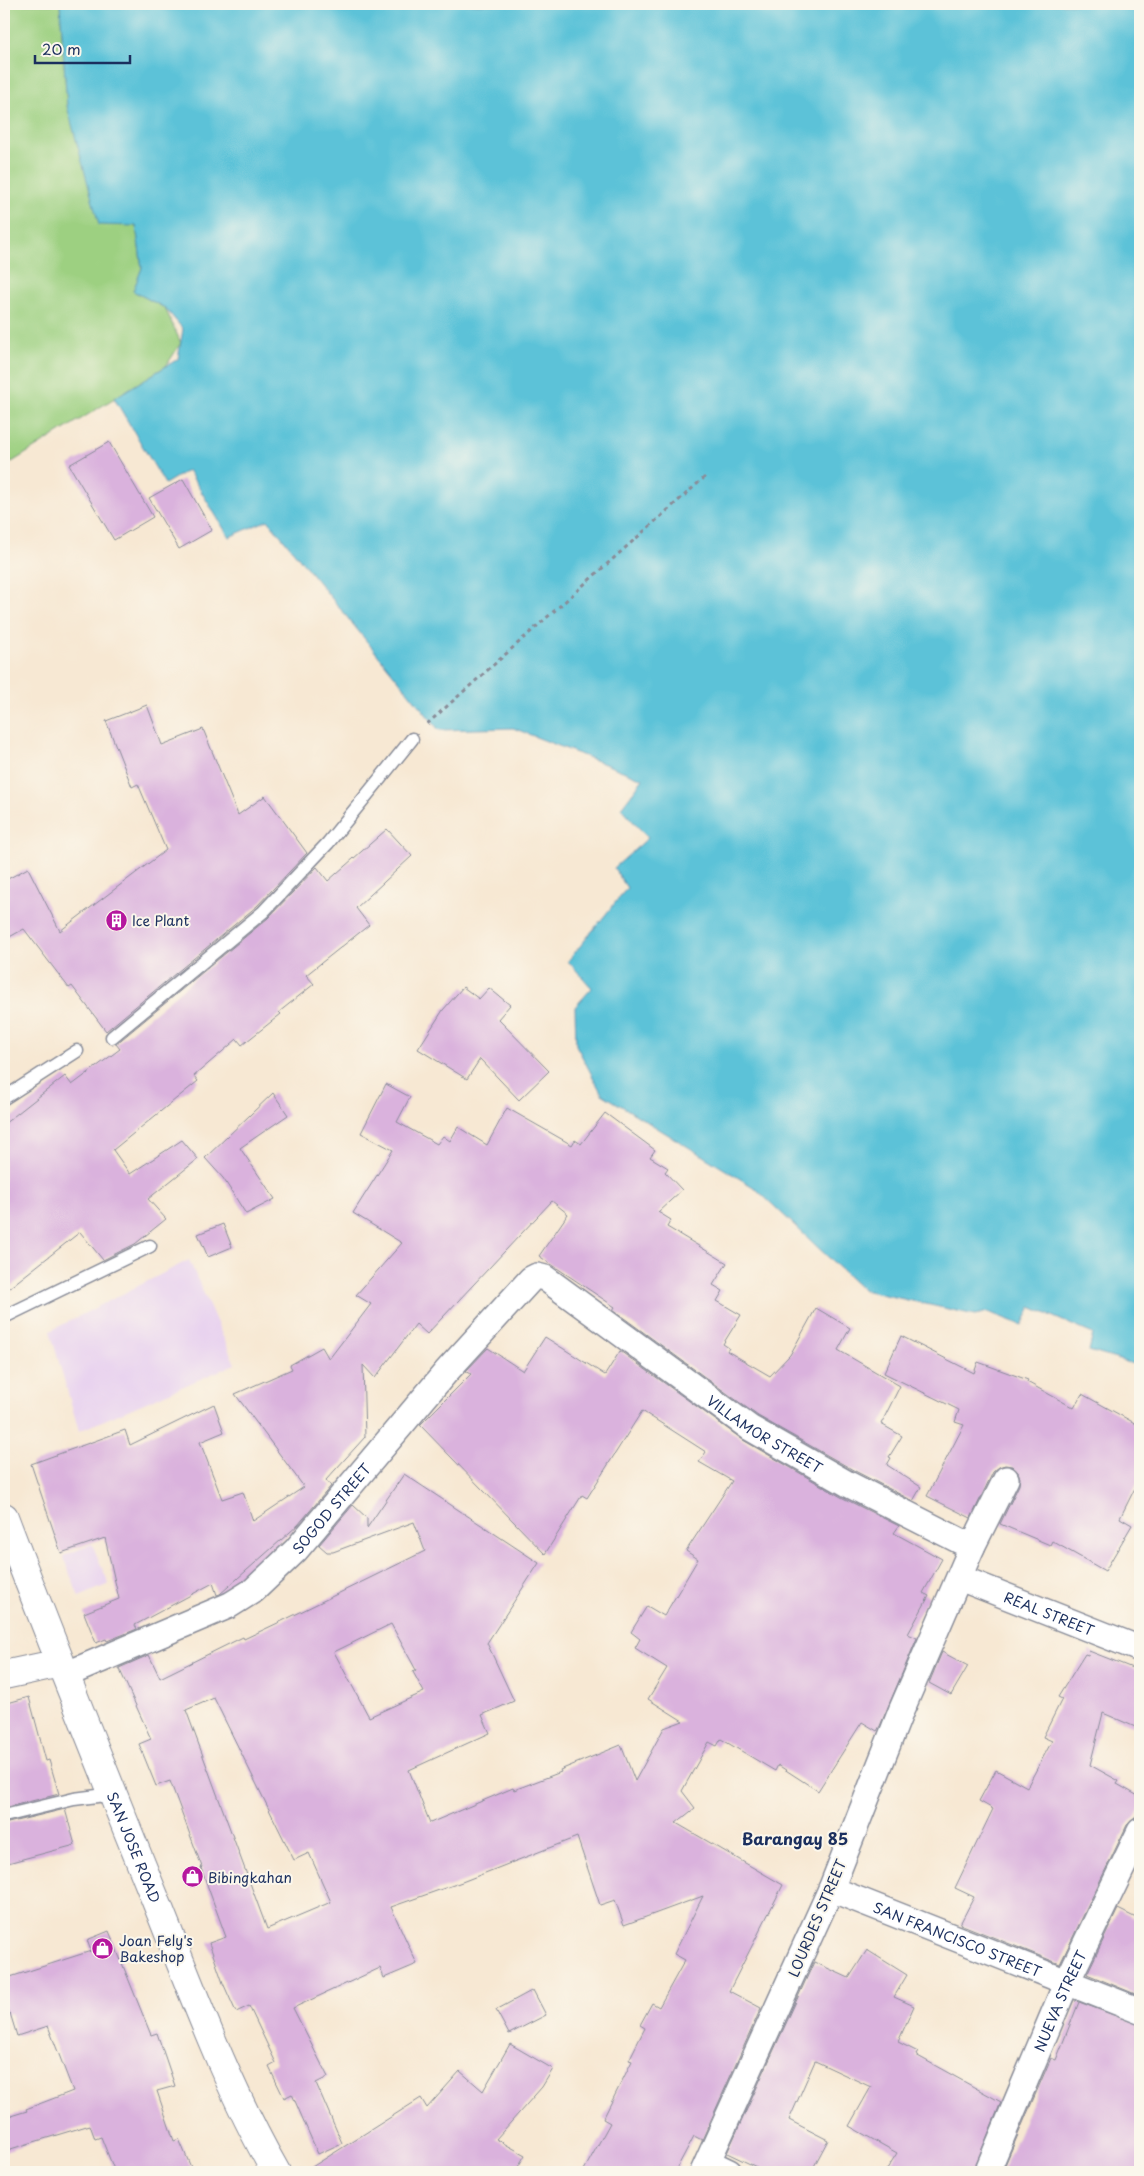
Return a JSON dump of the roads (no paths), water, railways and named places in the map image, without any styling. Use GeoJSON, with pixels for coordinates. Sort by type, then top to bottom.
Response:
{"type":"FeatureCollection","features":[{"type":"Feature","properties":{"kind":"main road","name":"SAN JOSE ROAD"},"geometry":{"type":"LineString","coordinates":[[4,1517],[62,1669],[183,1970],[246,2114],[276,2172]]}},
{"type":"Feature","properties":{"kind":"main road"},"geometry":{"type":"LineString","coordinates":[[4,1675],[62,1669]]}},
{"type":"Feature","properties":{"kind":"street","name":"SOGOD STREET"},"geometry":{"type":"LineString","coordinates":[[62,1669],[230,1605],[254,1590],[296,1550],[446,1372],[531,1279],[537,1276],[545,1278]]}},
{"type":"Feature","properties":{"kind":"street","name":"VILLAMOR STREET"},"geometry":{"type":"LineString","coordinates":[[545,1278],[750,1428],[848,1484],[972,1547]]}},
{"type":"Feature","properties":{"kind":"street"},"geometry":{"type":"LineString","coordinates":[[960,1578],[972,1547],[1006,1479]]}},
{"type":"Feature","properties":{"kind":"street","name":"REAL STREET"},"geometry":{"type":"LineString","coordinates":[[960,1578],[1140,1649]]}},
{"type":"Feature","properties":{"kind":"street","name":"LOURDES STREET"},"geometry":{"type":"LineString","coordinates":[[714,2169],[831,1889],[901,1711],[960,1578]]}},
{"type":"Feature","properties":{"kind":"street","name":"NUEVA STREET"},"geometry":{"type":"LineString","coordinates":[[987,2172],[1066,1984],[1140,1831]]}},
{"type":"Feature","properties":{"kind":"street","name":"SAN FRANCISCO STREET"},"geometry":{"type":"LineString","coordinates":[[831,1889],[1066,1984],[1140,2011]]}},
{"type":"Feature","properties":{"kind":"lane"},"geometry":{"type":"LineString","coordinates":[[112,1037],[263,912],[328,843],[412,739]]}},
{"type":"Feature","properties":{"kind":"lane"},"geometry":{"type":"LineString","coordinates":[[4,1098],[77,1051]]}},
{"type":"Feature","properties":{"kind":"lane"},"geometry":{"type":"LineString","coordinates":[[4,1318],[150,1246]]}},
{"type":"Feature","properties":{"kind":"lane"},"geometry":{"type":"LineString","coordinates":[[4,1816],[74,1798],[113,1794]]}},
{"type":"Feature","properties":{"kind":"water"},"geometry":{"type":"Polygon","coordinates":[[[60,4],[1140,4],[1140,1366],[1089,1351],[1093,1334],[1031,1307],[1022,1325],[988,1312],[975,1315],[863,1290],[755,1188],[602,1094],[576,1045],[575,1007],[592,988],[568,961],[627,888],[614,868],[648,838],[621,808],[643,779],[513,728],[439,730],[268,520],[229,537],[188,470],[165,484],[114,398],[178,359],[183,329],[165,308],[133,291],[142,268],[136,226],[99,225],[67,106],[60,4]]]}},
{"type":"Feature","properties":{"kind":"place","name":"Ice Plant"},"geometry":{"type":"Point","coordinates":[116,920]}},
{"type":"Feature","properties":{"kind":"place","name":"Bibingkahan"},"geometry":{"type":"Point","coordinates":[192,1877]}},
{"type":"Feature","properties":{"kind":"place","name":"Joan Fely's Bakeshop"},"geometry":{"type":"Point","coordinates":[103,1948]}},
{"type":"Feature","properties":{"kind":"district","name":"Barangay 85"},"geometry":{"type":"Point","coordinates":[795,1838]}}]}
